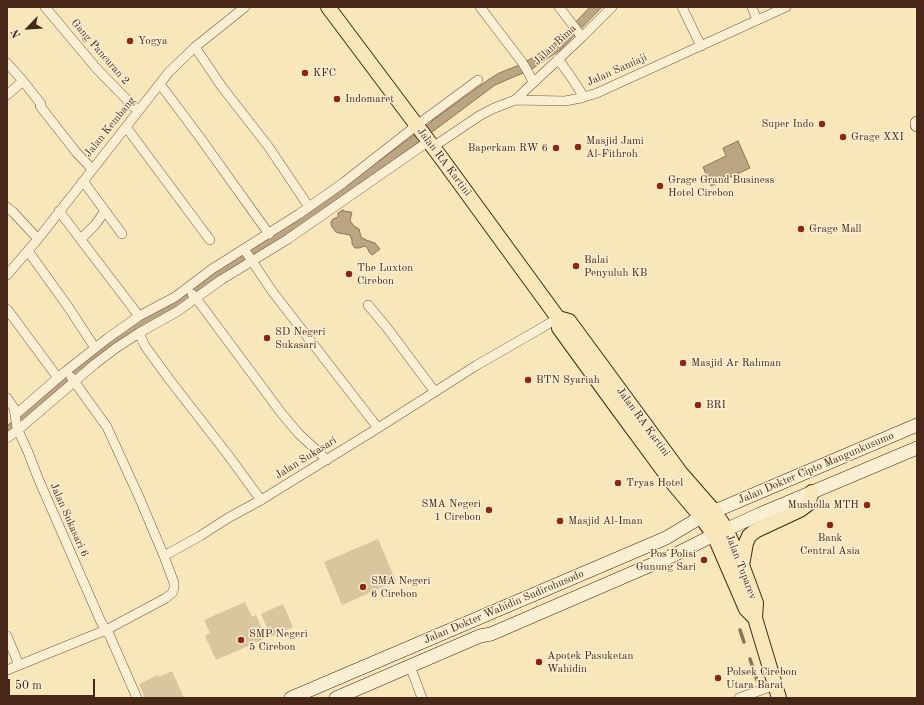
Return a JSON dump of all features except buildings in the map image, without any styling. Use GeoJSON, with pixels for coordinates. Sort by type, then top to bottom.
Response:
{"type":"FeatureCollection","features":[{"type":"Feature","properties":{"kind":"main road","name":"Jalan RA Kartini"},"geometry":{"type":"LineString","coordinates":[[328,7],[425,136],[558,318],[560,328],[568,340],[671,481],[701,517],[720,532]]}},
{"type":"Feature","properties":{"kind":"main road","name":"Jalan RA Kartini"},"geometry":{"type":"LineString","coordinates":[[558,318],[569,321],[680,472],[714,511],[720,532]]}},
{"type":"Feature","properties":{"kind":"main road","name":"Jalan Dokter Cipto Mangunkusumo"},"geometry":{"type":"LineString","coordinates":[[714,511],[917,425]]}},
{"type":"Feature","properties":{"kind":"main road","name":"Jalan Dokter Cipto Mangunkusumo"},"geometry":{"type":"LineString","coordinates":[[720,532],[917,448]]}},
{"type":"Feature","properties":{"kind":"main road"},"geometry":{"type":"LineString","coordinates":[[742,565],[746,543],[749,536],[755,531],[800,510],[808,504],[812,492]]}},
{"type":"Feature","properties":{"kind":"main road","name":"Jalan Dokter Wahidin Sudirohusodo"},"geometry":{"type":"LineString","coordinates":[[291,698],[666,538],[714,511]]}},
{"type":"Feature","properties":{"kind":"main road","name":"Jalan Dokter Wahidin Sudirohusodo"},"geometry":{"type":"LineString","coordinates":[[336,698],[480,636],[491,634],[637,571],[674,555],[720,532]]}},
{"type":"Feature","properties":{"kind":"main road"},"geometry":{"type":"LineString","coordinates":[[720,532],[746,609],[755,618]]}},
{"type":"Feature","properties":{"kind":"main road","name":"Jalan Tuparev"},"geometry":{"type":"LineString","coordinates":[[720,532],[742,565],[756,603],[755,618],[777,691]]}},
{"type":"Feature","properties":{"kind":"street","name":"Gang Pancuran 2"},"geometry":{"type":"LineString","coordinates":[[45,7],[97,69],[138,111]]}},
{"type":"Feature","properties":{"kind":"street","name":"Jalan Kembang"},"geometry":{"type":"LineString","coordinates":[[7,275],[38,239],[169,72],[195,47],[245,7]]}},
{"type":"Feature","properties":{"kind":"street"},"geometry":{"type":"LineString","coordinates":[[480,7],[522,62],[533,82]]}},
{"type":"Feature","properties":{"kind":"street"},"geometry":{"type":"LineString","coordinates":[[559,7],[580,35]]}},
{"type":"Feature","properties":{"kind":"street","name":"Jalan Bima"},"geometry":{"type":"LineString","coordinates":[[515,100],[558,59],[580,35],[612,7]]}},
{"type":"Feature","properties":{"kind":"street"},"geometry":{"type":"LineString","coordinates":[[682,7],[701,46]]}},
{"type":"Feature","properties":{"kind":"street"},"geometry":{"type":"LineString","coordinates":[[752,7],[757,20]]}},
{"type":"Feature","properties":{"kind":"street","name":"Jalan Samiaji"},"geometry":{"type":"LineString","coordinates":[[425,136],[479,116],[515,100],[566,101],[584,98],[786,7]]}},
{"type":"Feature","properties":{"kind":"street"},"geometry":{"type":"LineString","coordinates":[[195,47],[222,87],[268,146],[309,207]]}},
{"type":"Feature","properties":{"kind":"street"},"geometry":{"type":"LineString","coordinates":[[558,59],[584,98]]}},
{"type":"Feature","properties":{"kind":"street"},"geometry":{"type":"LineString","coordinates":[[7,63],[41,104],[40,106],[76,152],[92,169]]}},
{"type":"Feature","properties":{"kind":"street"},"geometry":{"type":"LineString","coordinates":[[7,438],[74,381],[116,348],[153,324],[178,311],[220,280],[251,260],[288,239],[425,136],[478,80]]}},
{"type":"Feature","properties":{"kind":"street"},"geometry":{"type":"LineString","coordinates":[[7,95],[23,81]]}},
{"type":"Feature","properties":{"kind":"street"},"geometry":{"type":"LineString","coordinates":[[160,84],[201,138],[269,234]]}},
{"type":"Feature","properties":{"kind":"street"},"geometry":{"type":"LineString","coordinates":[[126,127],[210,240]]}},
{"type":"Feature","properties":{"kind":"street"},"geometry":{"type":"LineString","coordinates":[[15,416],[95,348],[139,316],[188,289],[212,269],[299,214],[377,157],[425,136]]}},
{"type":"Feature","properties":{"kind":"street"},"geometry":{"type":"LineString","coordinates":[[83,181],[122,234]]}},
{"type":"Feature","properties":{"kind":"street"},"geometry":{"type":"LineString","coordinates":[[7,206],[38,239]]}},
{"type":"Feature","properties":{"kind":"street"},"geometry":{"type":"LineString","coordinates":[[59,211],[139,316]]}},
{"type":"Feature","properties":{"kind":"street"},"geometry":{"type":"LineString","coordinates":[[81,239],[94,226],[105,211]]}},
{"type":"Feature","properties":{"kind":"street"},"geometry":{"type":"LineString","coordinates":[[299,214],[307,225]]}},
{"type":"Feature","properties":{"kind":"street"},"geometry":{"type":"LineString","coordinates":[[28,250],[95,348]]}},
{"type":"Feature","properties":{"kind":"street"},"geometry":{"type":"LineString","coordinates":[[244,250],[277,298],[378,428]]}},
{"type":"Feature","properties":{"kind":"street"},"geometry":{"type":"LineString","coordinates":[[188,289],[282,414],[299,434],[327,460]]}},
{"type":"Feature","properties":{"kind":"street"},"geometry":{"type":"LineString","coordinates":[[368,305],[388,329],[435,392]]}},
{"type":"Feature","properties":{"kind":"street"},"geometry":{"type":"LineString","coordinates":[[7,309],[58,378]]}},
{"type":"Feature","properties":{"kind":"street"},"geometry":{"type":"LineString","coordinates":[[148,312],[153,324]]}},
{"type":"Feature","properties":{"kind":"street","name":"Jalan Sukasari"},"geometry":{"type":"LineString","coordinates":[[164,556],[261,500],[477,365],[558,318]]}},
{"type":"Feature","properties":{"kind":"street"},"geometry":{"type":"LineString","coordinates":[[139,333],[169,380],[261,500]]}},
{"type":"Feature","properties":{"kind":"street"},"geometry":{"type":"LineString","coordinates":[[108,338],[116,348]]}},
{"type":"Feature","properties":{"kind":"street"},"geometry":{"type":"LineString","coordinates":[[7,670],[106,630],[166,598],[172,593],[174,588],[174,583],[164,556],[107,427],[67,372]]}},
{"type":"Feature","properties":{"kind":"street","name":"Jalan Sukasari 6"},"geometry":{"type":"LineString","coordinates":[[7,398],[14,408],[17,429],[101,622],[106,630]]}},
{"type":"Feature","properties":{"kind":"street"},"geometry":{"type":"LineString","coordinates":[[106,630],[137,698]]}},
{"type":"Feature","properties":{"kind":"street"},"geometry":{"type":"LineString","coordinates":[[7,636],[19,665]]}},
{"type":"Feature","properties":{"kind":"street"},"geometry":{"type":"LineString","coordinates":[[410,666],[422,698]]}},
{"type":"Feature","properties":{"kind":"street"},"geometry":{"type":"LineString","coordinates":[[739,698],[777,691]]}},
{"type":"Feature","properties":{"kind":"shaded area"},"geometry":{"type":"Polygon","coordinates":[[[590,7],[602,7],[557,52],[529,71],[495,85],[416,144],[277,242],[193,298],[139,330],[7,435],[7,426],[70,371],[139,319],[213,273],[383,158],[488,80],[499,73],[522,64],[550,47],[590,7]]]}},
{"type":"Feature","properties":{"kind":"shaded area"},"geometry":{"type":"Polygon","coordinates":[[[738,141],[750,168],[711,186],[703,167],[726,156],[723,148],[738,141]]]}},
{"type":"Feature","properties":{"kind":"shaded area"},"geometry":{"type":"Polygon","coordinates":[[[343,210],[352,213],[350,220],[354,226],[359,229],[361,237],[375,243],[380,249],[372,255],[365,246],[355,248],[352,244],[350,235],[336,232],[332,227],[331,222],[333,219],[338,217],[338,213],[343,210]]]}},
{"type":"Feature","properties":{"kind":"shaded area"},"geometry":{"type":"Polygon","coordinates":[[[378,539],[396,581],[342,605],[324,562],[378,539]]]}},
{"type":"Feature","properties":{"kind":"shaded area"},"geometry":{"type":"Polygon","coordinates":[[[245,602],[252,617],[256,615],[266,638],[216,660],[205,636],[210,633],[204,620],[245,602]]]}},
{"type":"Feature","properties":{"kind":"shaded area"},"geometry":{"type":"Polygon","coordinates":[[[283,604],[293,627],[271,637],[261,614],[283,604]]]}},
{"type":"Feature","properties":{"kind":"shaded area"},"geometry":{"type":"Polygon","coordinates":[[[172,671],[184,698],[145,698],[139,684],[158,675],[159,677],[172,671]]]}},
{"type":"Feature","properties":{"kind":"waterway"},"geometry":{"type":"LineString","coordinates":[[740,630],[744,642]]}},
{"type":"Feature","properties":{"kind":"waterway"},"geometry":{"type":"LineString","coordinates":[[750,659],[757,680]]}},
{"type":"Feature","properties":{"kind":"place","name":"Yogya"},"geometry":{"type":"Point","coordinates":[130,41]}},
{"type":"Feature","properties":{"kind":"place","name":"KFC"},"geometry":{"type":"Point","coordinates":[305,73]}},
{"type":"Feature","properties":{"kind":"place","name":"Indomaret"},"geometry":{"type":"Point","coordinates":[337,99]}},
{"type":"Feature","properties":{"kind":"place","name":"Super Indo"},"geometry":{"type":"Point","coordinates":[822,124]}},
{"type":"Feature","properties":{"kind":"place","name":"Grage XXI"},"geometry":{"type":"Point","coordinates":[843,137]}},
{"type":"Feature","properties":{"kind":"place","name":"Masjid Jami Al-Fithroh"},"geometry":{"type":"Point","coordinates":[578,147]}},
{"type":"Feature","properties":{"kind":"place","name":"Baperkam RW 6"},"geometry":{"type":"Point","coordinates":[556,148]}},
{"type":"Feature","properties":{"kind":"place","name":"Grage Grand Business Hotel Cirebon"},"geometry":{"type":"Point","coordinates":[660,186]}},
{"type":"Feature","properties":{"kind":"place","name":"Grage Mall"},"geometry":{"type":"Point","coordinates":[801,229]}},
{"type":"Feature","properties":{"kind":"place","name":"Balai Penyuluh KB"},"geometry":{"type":"Point","coordinates":[576,266]}},
{"type":"Feature","properties":{"kind":"place","name":"The Luxton Cirebon"},"geometry":{"type":"Point","coordinates":[349,274]}},
{"type":"Feature","properties":{"kind":"place","name":"SD Negeri Sukasari"},"geometry":{"type":"Point","coordinates":[267,338]}},
{"type":"Feature","properties":{"kind":"place","name":"Masjid Ar Rahman"},"geometry":{"type":"Point","coordinates":[683,363]}},
{"type":"Feature","properties":{"kind":"place","name":"BTN Syariah"},"geometry":{"type":"Point","coordinates":[528,380]}},
{"type":"Feature","properties":{"kind":"place","name":"BRI"},"geometry":{"type":"Point","coordinates":[698,405]}},
{"type":"Feature","properties":{"kind":"place","name":"Tryas Hotel"},"geometry":{"type":"Point","coordinates":[618,483]}},
{"type":"Feature","properties":{"kind":"place","name":"Musholla MTH"},"geometry":{"type":"Point","coordinates":[867,505]}},
{"type":"Feature","properties":{"kind":"place","name":"SMA Negeri 1 Cirebon"},"geometry":{"type":"Point","coordinates":[489,510]}},
{"type":"Feature","properties":{"kind":"place","name":"Masjid Al-Iman"},"geometry":{"type":"Point","coordinates":[560,521]}},
{"type":"Feature","properties":{"kind":"place","name":"Bank Central Asia"},"geometry":{"type":"Point","coordinates":[830,525]}},
{"type":"Feature","properties":{"kind":"place","name":"Pos Polisi Gunung Sari"},"geometry":{"type":"Point","coordinates":[704,560]}},
{"type":"Feature","properties":{"kind":"place","name":"SMA Negeri 6 Cirebon"},"geometry":{"type":"Point","coordinates":[363,587]}},
{"type":"Feature","properties":{"kind":"place","name":"SMP Negeri 5 Cirebon"},"geometry":{"type":"Point","coordinates":[241,640]}},
{"type":"Feature","properties":{"kind":"place","name":"Apotek Pasuketan Wahidin"},"geometry":{"type":"Point","coordinates":[539,662]}},
{"type":"Feature","properties":{"kind":"place","name":"Polsek Cirebon Utara Barat"},"geometry":{"type":"Point","coordinates":[718,678]}}]}
